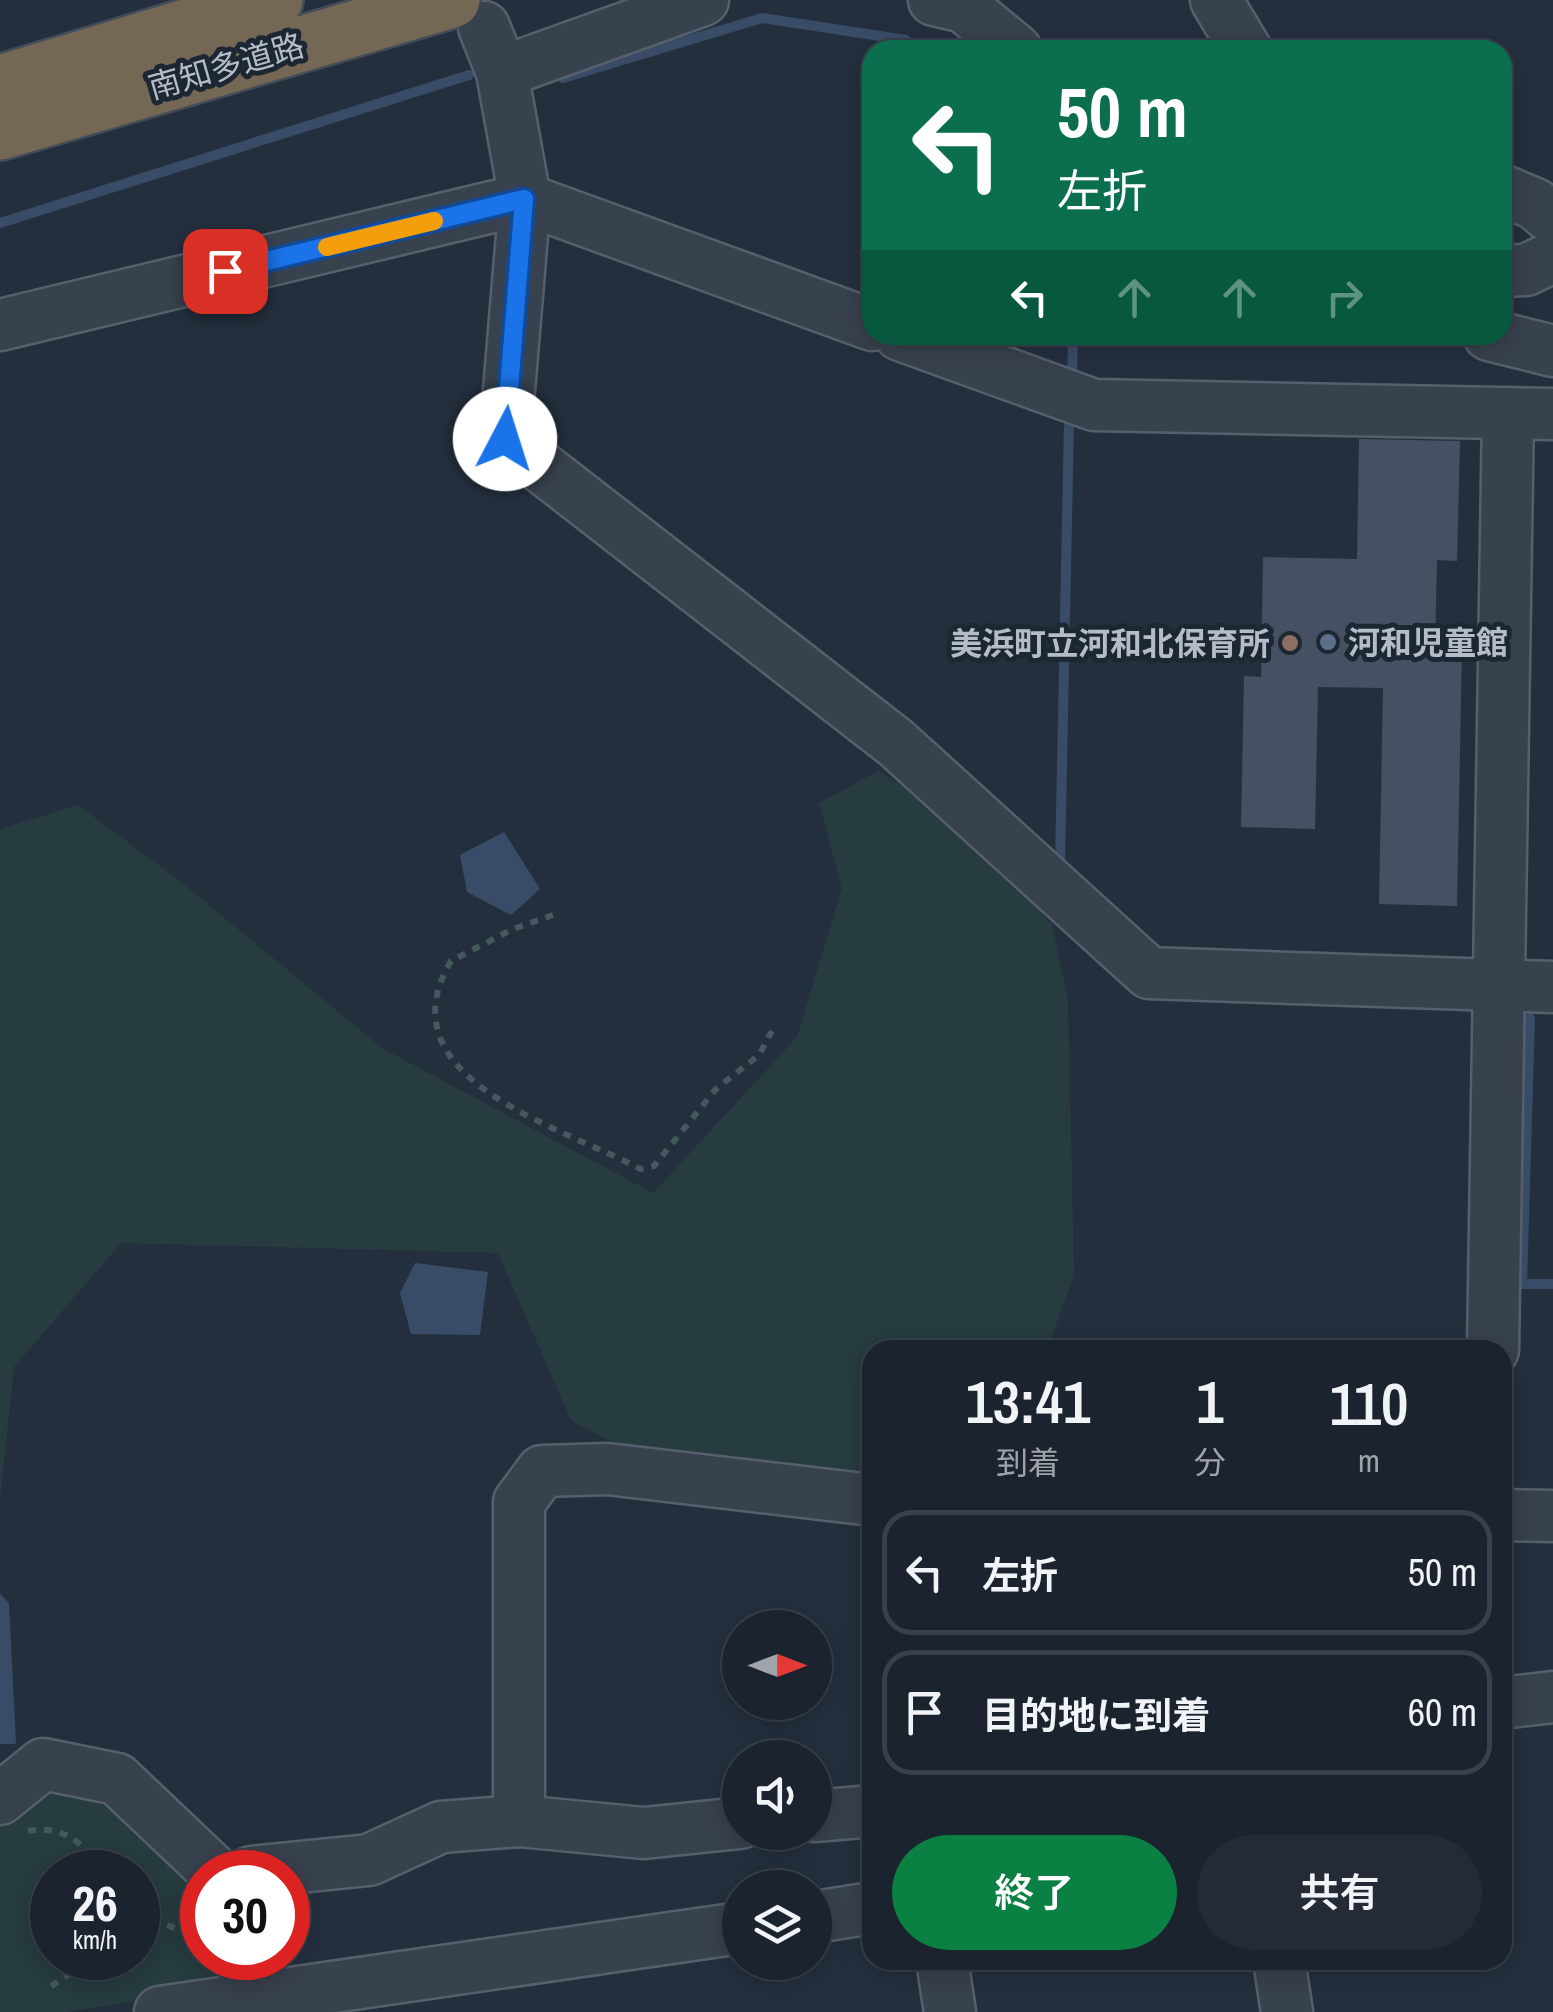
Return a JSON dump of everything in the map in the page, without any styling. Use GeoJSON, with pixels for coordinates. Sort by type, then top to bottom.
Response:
{"type":"FeatureCollection","features":[{"type":"Feature","properties":{"kind":"highway","name":"南知多道路"},"geometry":{"type":"LineString","coordinates":[[0,83],[276,0]]}},
{"type":"Feature","properties":{"kind":"highway","name":"南知多道路"},"geometry":{"type":"LineString","coordinates":[[0,132],[479,33]]}},
{"type":"Feature","properties":{"kind":"street"},"geometry":{"type":"LineString","coordinates":[[702,0],[479,33],[524,199],[505,439],[896,742],[1149,973],[1553,986]]}},
{"type":"Feature","properties":{"kind":"street"},"geometry":{"type":"LineString","coordinates":[[934,0],[964,7],[1004,40]]}},
{"type":"Feature","properties":{"kind":"street"},"geometry":{"type":"LineString","coordinates":[[1216,0],[1240,40]]}},
{"type":"Feature","properties":{"kind":"street"},"geometry":{"type":"LineString","coordinates":[[1512,194],[1535,204],[1553,218]]}},
{"type":"Feature","properties":{"kind":"street"},"geometry":{"type":"LineString","coordinates":[[0,325],[524,199],[862,321]]}},
{"type":"Feature","properties":{"kind":"street"},"geometry":{"type":"LineString","coordinates":[[1512,271],[1526,270],[1553,256]]}},
{"type":"Feature","properties":{"kind":"street"},"geometry":{"type":"LineString","coordinates":[[1512,341],[1553,351]]}},
{"type":"Feature","properties":{"kind":"street"},"geometry":{"type":"LineString","coordinates":[[928,345],[1094,405],[1530,413],[1502,985],[1493,1340]]}},
{"type":"Feature","properties":{"kind":"street"},"geometry":{"type":"LineString","coordinates":[[520,1821],[519,1502],[542,1471],[607,1468],[862,1499]]}},
{"type":"Feature","properties":{"kind":"street"},"geometry":{"type":"LineString","coordinates":[[1512,1514],[1553,1516]]}},
{"type":"Feature","properties":{"kind":"street"},"geometry":{"type":"LineString","coordinates":[[1512,1702],[1553,1697]]}},
{"type":"Feature","properties":{"kind":"street"},"geometry":{"type":"LineString","coordinates":[[7,1816],[43,1764],[117,1779],[192,1850]]}},
{"type":"Feature","properties":{"kind":"street"},"geometry":{"type":"LineString","coordinates":[[832,1814],[862,1811]]}},
{"type":"Feature","properties":{"kind":"street"},"geometry":{"type":"LineString","coordinates":[[310,1866],[369,1860],[441,1826],[520,1821],[644,1833],[722,1826]]}},
{"type":"Feature","properties":{"kind":"street"},"geometry":{"type":"LineString","coordinates":[[832,1914],[862,1910]]}},
{"type":"Feature","properties":{"kind":"street"},"geometry":{"type":"LineString","coordinates":[[160,2012],[722,1931]]}},
{"type":"Feature","properties":{"kind":"street"},"geometry":{"type":"LineString","coordinates":[[944,1970],[950,2012]]}},
{"type":"Feature","properties":{"kind":"street"},"geometry":{"type":"LineString","coordinates":[[1280,1970],[1286,2012]]}},
{"type":"Feature","properties":{"kind":"path"},"geometry":{"type":"LineString","coordinates":[[553,915],[513,929],[451,960],[436,996],[436,1018],[452,1062],[494,1098],[543,1125],[591,1142],[640,1170],[654,1166],[716,1089],[759,1054],[772,1029]]}},
{"type":"Feature","properties":{"kind":"path"},"geometry":{"type":"LineString","coordinates":[[7,1816],[86,1845],[89,1850]]}},
{"type":"Feature","properties":{"kind":"path"},"geometry":{"type":"LineString","coordinates":[[51,1986],[60,1980]]}},
{"type":"Feature","properties":{"kind":"green space"},"geometry":{"type":"Polygon","coordinates":[[[878,771],[943,810],[1052,925],[1068,999],[1074,1275],[1051,1340],[862,1340],[862,1473],[617,1445],[571,1420],[498,1253],[121,1243],[14,1367],[0,1500],[0,829],[78,805],[180,881],[382,1048],[653,1193],[797,1037],[842,888],[819,803],[878,771]]]}},
{"type":"Feature","properties":{"kind":"green space"},"geometry":{"type":"Polygon","coordinates":[[[49,1793],[104,1802],[153,1850],[30,1850],[30,1980],[160,1980],[160,1857],[180,1876],[180,1980],[243,1980],[244,1984],[68,2012],[0,2012],[0,1817],[49,1793]]]}},
{"type":"Feature","properties":{"kind":"water"},"geometry":{"type":"Polygon","coordinates":[[[504,832],[540,889],[511,915],[467,892],[460,855],[504,832]]]}},
{"type":"Feature","properties":{"kind":"water"},"geometry":{"type":"Polygon","coordinates":[[[415,1263],[488,1272],[480,1335],[411,1334],[400,1293],[415,1263]]]}},
{"type":"Feature","properties":{"kind":"water"},"geometry":{"type":"Polygon","coordinates":[[[0,1594],[9,1603],[16,1744],[0,1744],[0,1594]]]}},
{"type":"Feature","properties":{"kind":"building"},"geometry":{"type":"Polygon","coordinates":[[[1359,439],[1460,441],[1457,561],[1437,560],[1435,646],[1462,646],[1457,906],[1379,904],[1383,688],[1318,687],[1315,829],[1241,827],[1244,676],[1261,677],[1263,557],[1357,559],[1359,439]]]}},
{"type":"Feature","properties":{"kind":"waterway"},"geometry":{"type":"LineString","coordinates":[[563,78],[762,18],[906,40]]}},
{"type":"Feature","properties":{"kind":"waterway"},"geometry":{"type":"LineString","coordinates":[[0,223],[469,75]]}},
{"type":"Feature","properties":{"kind":"waterway"},"geometry":{"type":"LineString","coordinates":[[1072,375],[1073,345]]}},
{"type":"Feature","properties":{"kind":"waterway"},"geometry":{"type":"LineString","coordinates":[[1065,867],[1060,863],[1069,422]]}},
{"type":"Feature","properties":{"kind":"waterway"},"geometry":{"type":"LineString","coordinates":[[1530,1018],[1522,1284],[1553,1284]]}},
{"type":"Feature","properties":{"kind":"slow traffic"},"geometry":{"type":"LineString","coordinates":[[327,247],[434,221]]}},
{"type":"Feature","properties":{"kind":"place","name":"河和児童館"},"geometry":{"type":"Point","coordinates":[1328,642]}},
{"type":"Feature","properties":{"kind":"place","name":"美浜町立河和北保育所"},"geometry":{"type":"Point","coordinates":[1290,643]}},
{"type":"Feature","properties":{"kind":"route"},"geometry":{"type":"LineString","coordinates":[[225,271],[524,199],[505,439]]}}]}
